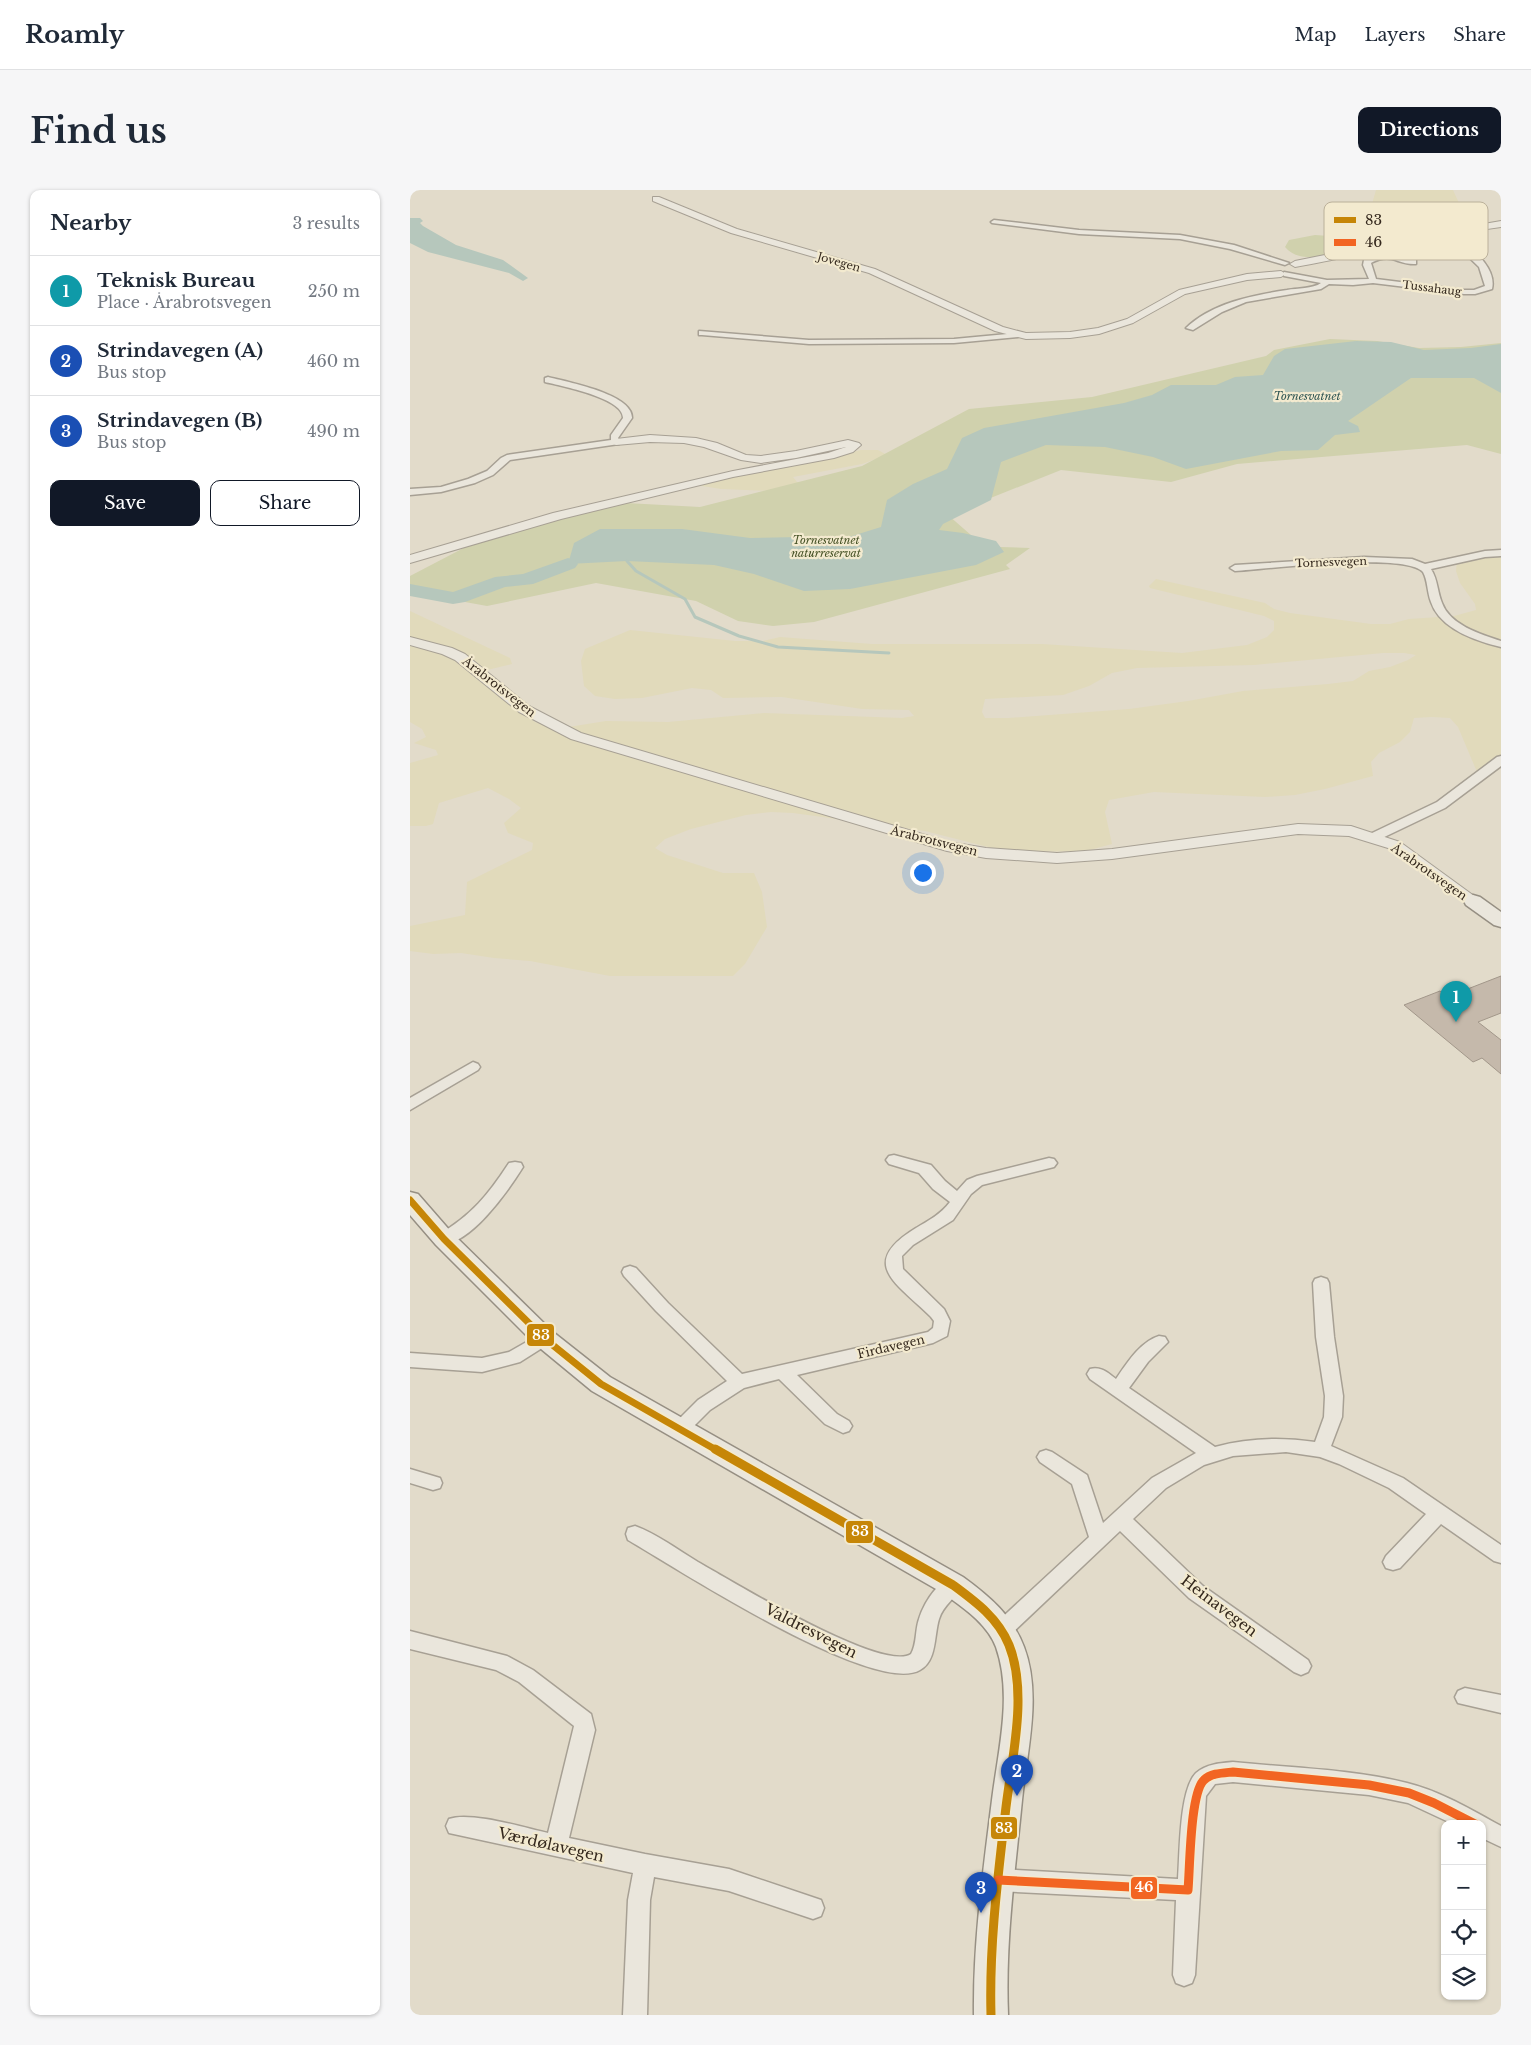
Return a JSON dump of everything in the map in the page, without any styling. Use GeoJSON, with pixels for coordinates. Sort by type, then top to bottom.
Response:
{"type":"FeatureCollection","features":[{"type":"Feature","properties":{"kind":"main road","name":"Årabrotsvegen"},"geometry":{"type":"LineString","coordinates":[[1472,901],[1501,921]]}},
{"type":"Feature","properties":{"kind":"main road"},"geometry":{"type":"LineString","coordinates":[[410,1200],[444,1239],[544,1338],[600,1384],[953,1584],[983,1606],[1003,1629],[1012,1654],[1018,1704],[998,1880],[990,1973],[991,2015]]}},
{"type":"Feature","properties":{"kind":"street","name":"Jovegen"},"geometry":{"type":"LineString","coordinates":[[656,199],[734,231],[872,271],[1000,329],[1018,335]]}},
{"type":"Feature","properties":{"kind":"street"},"geometry":{"type":"LineString","coordinates":[[994,222],[1079,232],[1180,237],[1231,247],[1296,266],[1324,259]]}},
{"type":"Feature","properties":{"kind":"street"},"geometry":{"type":"LineString","coordinates":[[1488,226],[1501,224]]}},
{"type":"Feature","properties":{"kind":"street"},"geometry":{"type":"LineString","coordinates":[[1252,254],[1268,266],[1271,271],[1284,274]]}},
{"type":"Feature","properties":{"kind":"street"},"geometry":{"type":"LineString","coordinates":[[1373,260],[1367,262],[1366,265],[1373,281]]}},
{"type":"Feature","properties":{"kind":"street","name":"Tussahaug"},"geometry":{"type":"LineString","coordinates":[[1406,260],[1413,262]]}},
{"type":"Feature","properties":{"kind":"street","name":"Tussahaug"},"geometry":{"type":"LineString","coordinates":[[1284,274],[1327,282],[1354,283],[1373,281],[1475,292],[1489,287],[1489,281],[1478,260]]}},
{"type":"Feature","properties":{"kind":"street","name":"Jovegen"},"geometry":{"type":"LineString","coordinates":[[1247,277],[1268,266],[1296,266]]}},
{"type":"Feature","properties":{"kind":"street","name":"Jovegen"},"geometry":{"type":"LineString","coordinates":[[702,333],[794,342],[954,341],[1018,335],[1070,335],[1111,328],[1130,321],[1182,292],[1247,277],[1284,274],[1296,266]]}},
{"type":"Feature","properties":{"kind":"street","name":"Tussahaug"},"geometry":{"type":"LineString","coordinates":[[1296,266],[1317,280]]}},
{"type":"Feature","properties":{"kind":"street"},"geometry":{"type":"LineString","coordinates":[[1190,328],[1220,310],[1240,303],[1267,295],[1321,287],[1327,282]]}},
{"type":"Feature","properties":{"kind":"street"},"geometry":{"type":"LineString","coordinates":[[548,380],[612,399],[624,407],[628,413],[627,420],[614,438],[616,442]]}},
{"type":"Feature","properties":{"kind":"street"},"geometry":{"type":"LineString","coordinates":[[410,492],[439,490],[479,478],[490,472],[507,458],[616,442],[664,438],[687,440],[708,444],[741,456],[758,459],[848,443],[855,445],[849,450],[830,456],[733,474],[557,516],[410,559]]}},
{"type":"Feature","properties":{"kind":"street","name":"Tornesvegen"},"geometry":{"type":"LineString","coordinates":[[1235,568],[1327,561],[1405,561],[1425,567],[1485,554],[1501,553]]}},
{"type":"Feature","properties":{"kind":"street"},"geometry":{"type":"LineString","coordinates":[[1425,567],[1432,580],[1437,605],[1448,618],[1478,636],[1501,644]]}},
{"type":"Feature","properties":{"kind":"street","name":"Årabrotsvegen"},"geometry":{"type":"LineString","coordinates":[[410,641],[460,657],[524,709],[576,736],[947,846],[986,853],[1057,858],[1112,854],[1298,829],[1351,831],[1374,837],[1394,846],[1472,901]]}},
{"type":"Feature","properties":{"kind":"street"},"geometry":{"type":"LineString","coordinates":[[1374,837],[1441,805],[1501,760]]}},
{"type":"Feature","properties":{"kind":"street"},"geometry":{"type":"LineString","coordinates":[[414,1098],[473,1067]]}},
{"type":"Feature","properties":{"kind":"street"},"geometry":{"type":"LineString","coordinates":[[894,1160],[925,1169],[939,1185],[959,1201]]}},
{"type":"Feature","properties":{"kind":"street","name":"Firdavegen"},"geometry":{"type":"LineString","coordinates":[[679,1430],[704,1405],[739,1382],[782,1370],[933,1337],[941,1331],[942,1321],[938,1313],[896,1272],[892,1265],[893,1257],[899,1248],[946,1217],[954,1210],[964,1190],[977,1181],[1049,1163]]}},
{"type":"Feature","properties":{"kind":"street"},"geometry":{"type":"LineString","coordinates":[[444,1239],[465,1227],[488,1207],[516,1167]]}},
{"type":"Feature","properties":{"kind":"street"},"geometry":{"type":"LineString","coordinates":[[630,1272],[662,1307],[739,1382]]}},
{"type":"Feature","properties":{"kind":"street"},"geometry":{"type":"LineString","coordinates":[[1321,1283],[1325,1337],[1334,1396],[1333,1417],[1321,1450]]}},
{"type":"Feature","properties":{"kind":"street"},"geometry":{"type":"LineString","coordinates":[[410,1360],[482,1365],[514,1357],[544,1338]]}},
{"type":"Feature","properties":{"kind":"street"},"geometry":{"type":"LineString","coordinates":[[1119,1389],[1146,1351],[1160,1342]]}},
{"type":"Feature","properties":{"kind":"street"},"geometry":{"type":"LineString","coordinates":[[782,1370],[831,1420],[843,1426]]}},
{"type":"Feature","properties":{"kind":"street"},"geometry":{"type":"LineString","coordinates":[[1096,1374],[1210,1454]]}},
{"type":"Feature","properties":{"kind":"street"},"geometry":{"type":"LineString","coordinates":[[1003,1629],[1120,1519],[1167,1478],[1181,1468],[1210,1454],[1258,1446],[1286,1445],[1321,1450],[1345,1459],[1396,1483],[1501,1555]]}},
{"type":"Feature","properties":{"kind":"street"},"geometry":{"type":"LineString","coordinates":[[1046,1457],[1080,1480],[1099,1539]]}},
{"type":"Feature","properties":{"kind":"street"},"geometry":{"type":"LineString","coordinates":[[410,1476],[434,1483]]}},
{"type":"Feature","properties":{"kind":"street"},"geometry":{"type":"LineString","coordinates":[[1393,1562],[1439,1513]]}},
{"type":"Feature","properties":{"kind":"street","name":"Heinavegen"},"geometry":{"type":"LineString","coordinates":[[1120,1519],[1196,1592],[1301,1666]]}},
{"type":"Feature","properties":{"kind":"street","name":"Valdresvegen"},"geometry":{"type":"LineString","coordinates":[[635,1534],[804,1631],[849,1653],[892,1666],[900,1667],[913,1664],[921,1655],[925,1644],[929,1618],[935,1606],[953,1584]]}},
{"type":"Feature","properties":{"kind":"street"},"geometry":{"type":"LineString","coordinates":[[410,1640],[500,1662],[526,1676],[584,1721],[585,1730],[556,1846]]}},
{"type":"Feature","properties":{"kind":"street"},"geometry":{"type":"LineString","coordinates":[[1465,1697],[1501,1704]]}},
{"type":"Feature","properties":{"kind":"street"},"geometry":{"type":"LineString","coordinates":[[1184,1975],[1195,1796],[1198,1785],[1205,1777],[1217,1773],[1233,1772],[1377,1787],[1409,1793],[1467,1820]]}},
{"type":"Feature","properties":{"kind":"street","name":"Værdølavegen"},"geometry":{"type":"LineString","coordinates":[[457,1826],[483,1829],[645,1865],[729,1880],[813,1908]]}},
{"type":"Feature","properties":{"kind":"street"},"geometry":{"type":"LineString","coordinates":[[1486,1830],[1501,1837]]}},
{"type":"Feature","properties":{"kind":"street"},"geometry":{"type":"LineString","coordinates":[[635,2015],[639,1900],[645,1865]]}},
{"type":"Feature","properties":{"kind":"street"},"geometry":{"type":"LineString","coordinates":[[998,1880],[1188,1890]]}},
{"type":"Feature","properties":{"kind":"shaded area"},"geometry":{"type":"Polygon","coordinates":[[[1376,190],[1453,190],[1459,202],[1373,202],[1376,190]]]}},
{"type":"Feature","properties":{"kind":"shaded area"},"geometry":{"type":"Polygon","coordinates":[[[861,450],[878,450],[887,455],[862,464],[793,477],[797,482],[806,483],[800,492],[721,489],[696,485],[736,475],[796,465],[861,450]]]}},
{"type":"Feature","properties":{"kind":"shaded area"},"geometry":{"type":"Polygon","coordinates":[[[1501,550],[1501,763],[1480,779],[1458,727],[1450,718],[1432,717],[1414,718],[1410,732],[1400,742],[1379,753],[1371,762],[1373,776],[1325,789],[1295,795],[1265,797],[1154,792],[1109,800],[1105,812],[1112,844],[1086,851],[1018,852],[988,847],[925,831],[793,813],[771,812],[746,815],[691,829],[665,839],[655,848],[667,855],[723,873],[754,873],[762,892],[767,927],[745,964],[733,976],[610,976],[530,961],[461,953],[433,954],[410,951],[410,926],[465,915],[467,882],[532,850],[533,843],[508,833],[504,823],[521,808],[488,788],[439,803],[433,824],[410,826],[410,763],[438,755],[436,750],[414,743],[426,737],[422,729],[410,722],[410,611],[510,658],[512,664],[483,671],[517,708],[535,722],[556,729],[606,721],[668,722],[764,713],[902,718],[914,716],[909,710],[862,709],[782,697],[723,698],[711,690],[692,688],[642,698],[615,699],[595,696],[584,686],[581,661],[585,649],[630,630],[735,641],[763,641],[780,637],[872,644],[1042,644],[1182,653],[1247,645],[1267,637],[1274,630],[1274,621],[1264,616],[1150,588],[1149,586],[1156,579],[1265,603],[1274,609],[1290,613],[1371,624],[1390,624],[1409,619],[1454,616],[1476,610],[1475,604],[1460,583],[1456,571],[1457,561],[1501,550]],[[1383,653],[1254,665],[1137,668],[1112,673],[1089,686],[1063,695],[985,699],[982,712],[985,718],[1008,718],[1129,709],[1243,691],[1353,681],[1369,671],[1390,667],[1416,655],[1383,653]]]}},
{"type":"Feature","properties":{"kind":"green space"},"geometry":{"type":"Polygon","coordinates":[[[1315,235],[1324,236],[1324,256],[1303,257],[1293,253],[1285,247],[1289,240],[1315,235]]]}},
{"type":"Feature","properties":{"kind":"green space","name":"Tornesvatnet naturreservat"},"geometry":{"type":"Polygon","coordinates":[[[1330,339],[1377,341],[1419,348],[1461,347],[1501,343],[1501,454],[1467,445],[1237,464],[1171,482],[1061,470],[948,515],[995,556],[1000,547],[1030,548],[1006,565],[1010,569],[814,622],[773,626],[738,621],[696,601],[596,583],[487,606],[410,592],[410,576],[479,540],[553,518],[626,503],[700,507],[862,466],[969,409],[1092,397],[1266,356],[1274,350],[1330,339]]]}},
{"type":"Feature","properties":{"kind":"water"},"geometry":{"type":"Polygon","coordinates":[[[410,218],[420,218],[423,221],[420,223],[423,226],[456,245],[503,260],[528,278],[523,281],[509,273],[428,252],[410,243],[410,218]]]}},
{"type":"Feature","properties":{"kind":"water","name":"Tornesvatnet"},"geometry":{"type":"Polygon","coordinates":[[[1356,341],[1391,342],[1424,350],[1471,348],[1501,344],[1501,393],[1474,378],[1411,378],[1348,421],[1358,426],[1360,432],[1335,435],[1318,450],[1281,451],[1186,469],[1153,457],[1105,447],[1046,445],[1001,462],[991,500],[943,524],[939,530],[963,533],[996,541],[1004,552],[976,565],[850,589],[804,591],[754,574],[714,565],[627,561],[568,564],[574,543],[600,529],[682,529],[750,538],[852,536],[881,527],[887,500],[913,484],[947,469],[962,438],[984,428],[1124,403],[1152,395],[1171,385],[1216,385],[1235,377],[1263,375],[1274,356],[1285,349],[1356,341]]]}},
{"type":"Feature","properties":{"kind":"building"},"geometry":{"type":"Polygon","coordinates":[[[1501,976],[1501,1013],[1478,1022],[1501,1040],[1501,1074],[1482,1058],[1473,1062],[1404,1005],[1440,991],[1447,997],[1501,976]]]}},
{"type":"Feature","properties":{"kind":"waterway"},"geometry":{"type":"LineString","coordinates":[[627,561],[636,571],[685,599],[695,617],[739,636],[778,647],[889,653]]}},
{"type":"Feature","properties":{"kind":"waterway"},"geometry":{"type":"LineString","coordinates":[[410,590],[453,598],[465,596],[502,581],[526,580],[568,564]]}},
{"type":"Feature","properties":{"kind":"transit line","name":"83"},"geometry":{"type":"LineString","coordinates":[[410,1200],[444,1239],[544,1338],[601,1384],[953,1585],[985,1610],[996,1622],[1010,1647],[1017,1681],[1018,1704],[992,1933],[990,1973],[991,2015]]}},
{"type":"Feature","properties":{"kind":"transit line","name":"46"},"geometry":{"type":"LineString","coordinates":[[998,1880],[1188,1890],[1195,1796],[1205,1779],[1219,1773],[1233,1772],[1369,1785],[1409,1793],[1467,1820]]}},
{"type":"Feature","properties":{"kind":"place","name":"Teknisk Bureau"},"geometry":{"type":"Point","coordinates":[1456,1022]}},
{"type":"Feature","properties":{"kind":"place","name":"Strindavegen (A)"},"geometry":{"type":"Point","coordinates":[1017,1796]}},
{"type":"Feature","properties":{"kind":"place","name":"Strindavegen (B)"},"geometry":{"type":"Point","coordinates":[981,1913]}}]}
